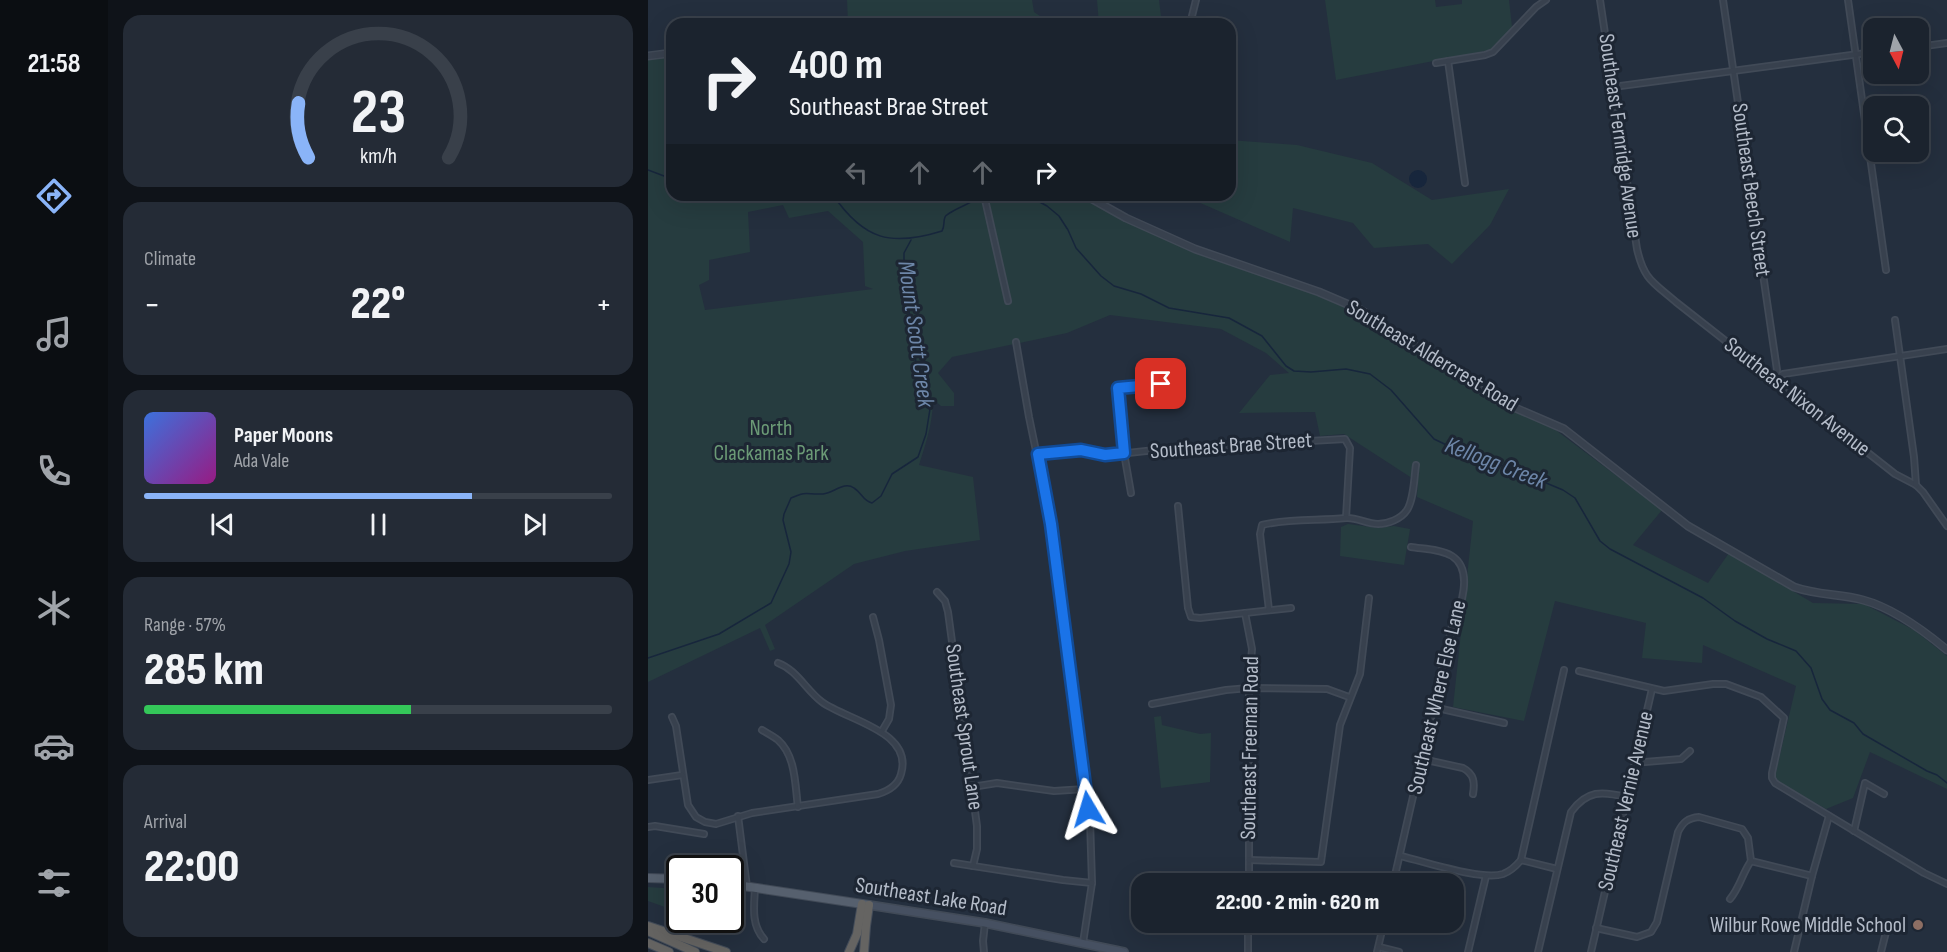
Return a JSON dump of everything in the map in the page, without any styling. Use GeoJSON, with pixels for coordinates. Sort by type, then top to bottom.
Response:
{"type":"FeatureCollection","features":[{"type":"Feature","properties":{"kind":"highway"},"geometry":{"type":"LineString","coordinates":[[849,952],[866,904]]}},
{"type":"Feature","properties":{"kind":"highway"},"geometry":{"type":"LineString","coordinates":[[864,952],[866,904]]}},
{"type":"Feature","properties":{"kind":"highway"},"geometry":{"type":"LineString","coordinates":[[648,926],[726,952]]}},
{"type":"Feature","properties":{"kind":"highway"},"geometry":{"type":"LineString","coordinates":[[648,931],[695,952]]}},
{"type":"Feature","properties":{"kind":"highway"},"geometry":{"type":"LineString","coordinates":[[648,943],[669,952]]}},
{"type":"Feature","properties":{"kind":"main road"},"geometry":{"type":"LineString","coordinates":[[648,878],[666,879]]}},
{"type":"Feature","properties":{"kind":"main road","name":"Southeast Lake Road"},"geometry":{"type":"LineString","coordinates":[[744,886],[985,923],[1124,952]]}},
{"type":"Feature","properties":{"kind":"street"},"geometry":{"type":"LineString","coordinates":[[1192,18],[1196,0]]}},
{"type":"Feature","properties":{"kind":"street"},"geometry":{"type":"LineString","coordinates":[[1436,63],[1493,52],[1536,7],[1546,0]]}},
{"type":"Feature","properties":{"kind":"street","name":"Southeast Fernridge Avenue"},"geometry":{"type":"LineString","coordinates":[[1600,0],[1642,271]]}},
{"type":"Feature","properties":{"kind":"street","name":"Southeast Beech Street"},"geometry":{"type":"LineString","coordinates":[[1723,0],[1777,370],[1775,380]]}},
{"type":"Feature","properties":{"kind":"street"},"geometry":{"type":"LineString","coordinates":[[1848,0],[1886,270]]}},
{"type":"Feature","properties":{"kind":"street"},"geometry":{"type":"LineString","coordinates":[[1929,45],[1947,43]]}},
{"type":"Feature","properties":{"kind":"street"},"geometry":{"type":"LineString","coordinates":[[649,55],[666,54]]}},
{"type":"Feature","properties":{"kind":"street"},"geometry":{"type":"LineString","coordinates":[[1613,87],[1863,54]]}},
{"type":"Feature","properties":{"kind":"street"},"geometry":{"type":"LineString","coordinates":[[1448,61],[1465,183]]}},
{"type":"Feature","properties":{"kind":"street"},"geometry":{"type":"LineString","coordinates":[[985,201],[1008,301]]}},
{"type":"Feature","properties":{"kind":"street","name":"Southeast Aldercrest Road"},"geometry":{"type":"LineString","coordinates":[[1095,201],[1126,218],[1195,249],[1319,292],[1360,310],[1497,400],[1564,429],[1688,526],[1720,546],[1794,587],[1861,600],[1880,607],[1917,628],[1947,650]]}},
{"type":"Feature","properties":{"kind":"street","name":"Southeast Nixon Avenue"},"geometry":{"type":"LineString","coordinates":[[1642,271],[1676,303],[1895,474],[1916,485],[1947,526]]}},
{"type":"Feature","properties":{"kind":"street"},"geometry":{"type":"LineString","coordinates":[[1895,320],[1916,485]]}},
{"type":"Feature","properties":{"kind":"street"},"geometry":{"type":"LineString","coordinates":[[1016,342],[1051,524],[1090,820],[1092,883],[1083,944]]}},
{"type":"Feature","properties":{"kind":"street"},"geometry":{"type":"LineString","coordinates":[[1775,380],[1783,375],[1947,349]]}},
{"type":"Feature","properties":{"kind":"street"},"geometry":{"type":"LineString","coordinates":[[1131,493],[1124,453],[1118,388],[1161,384],[1171,388]]}},
{"type":"Feature","properties":{"kind":"street","name":"Southeast Brae Street"},"geometry":{"type":"LineString","coordinates":[[1038,454],[1081,450],[1105,455],[1166,449],[1345,439],[1350,448],[1346,518]]}},
{"type":"Feature","properties":{"kind":"street"},"geometry":{"type":"LineString","coordinates":[[1269,610],[1260,534],[1262,525],[1274,522],[1346,518],[1378,524],[1388,522],[1405,513],[1410,503],[1416,465]]}},
{"type":"Feature","properties":{"kind":"street"},"geometry":{"type":"LineString","coordinates":[[1178,506],[1188,608],[1191,617],[1200,618],[1291,608]]}},
{"type":"Feature","properties":{"kind":"street","name":"Southeast Where Else Lane"},"geometry":{"type":"LineString","coordinates":[[1396,873],[1452,626],[1463,588],[1462,568],[1454,557],[1446,553],[1411,547]]}},
{"type":"Feature","properties":{"kind":"street","name":"Southeast Sprout Lane"},"geometry":{"type":"LineString","coordinates":[[937,592],[945,601],[948,612],[972,787],[978,840],[972,866]]}},
{"type":"Feature","properties":{"kind":"street"},"geometry":{"type":"LineString","coordinates":[[1249,860],[1321,862],[1340,725],[1349,697],[1356,688],[1360,674],[1368,598]]}},
{"type":"Feature","properties":{"kind":"street","name":"Southeast Freeman Road"},"geometry":{"type":"LineString","coordinates":[[1245,613],[1252,649],[1249,688],[1249,873]]}},
{"type":"Feature","properties":{"kind":"street"},"geometry":{"type":"LineString","coordinates":[[873,617],[891,705],[889,719],[882,731]]}},
{"type":"Feature","properties":{"kind":"street"},"geometry":{"type":"LineString","coordinates":[[672,717],[676,726],[688,805],[696,817],[705,822],[716,824],[738,816],[878,794],[895,785],[902,770],[902,761],[895,745],[882,731],[833,709],[812,693],[790,667],[778,663]]}},
{"type":"Feature","properties":{"kind":"street"},"geometry":{"type":"LineString","coordinates":[[1400,856],[1486,876],[1505,873],[1513,869],[1521,860],[1564,670]]}},
{"type":"Feature","properties":{"kind":"street","name":"Southeast Vernie Avenue"},"geometry":{"type":"LineString","coordinates":[[1579,671],[1652,689],[1591,952]]}},
{"type":"Feature","properties":{"kind":"street"},"geometry":{"type":"LineString","coordinates":[[1652,689],[1674,690],[1726,684],[1761,697],[1784,718],[1772,778],[1775,783],[1924,873],[1947,884]]}},
{"type":"Feature","properties":{"kind":"street"},"geometry":{"type":"LineString","coordinates":[[1152,704],[1249,688],[1327,689],[1349,697]]}},
{"type":"Feature","properties":{"kind":"street"},"geometry":{"type":"LineString","coordinates":[[1433,707],[1504,723]]}},
{"type":"Feature","properties":{"kind":"street"},"geometry":{"type":"LineString","coordinates":[[762,730],[779,741],[793,766],[798,807]]}},
{"type":"Feature","properties":{"kind":"street"},"geometry":{"type":"LineString","coordinates":[[1635,760],[1645,762],[1681,759],[1690,751]]}},
{"type":"Feature","properties":{"kind":"street"},"geometry":{"type":"LineString","coordinates":[[1422,759],[1468,771],[1474,780],[1473,794]]}},
{"type":"Feature","properties":{"kind":"street"},"geometry":{"type":"LineString","coordinates":[[648,780],[682,775]]}},
{"type":"Feature","properties":{"kind":"street"},"geometry":{"type":"LineString","coordinates":[[972,787],[997,783],[1054,791],[1085,789]]}},
{"type":"Feature","properties":{"kind":"street"},"geometry":{"type":"LineString","coordinates":[[1854,831],[1865,783],[1884,794]]}},
{"type":"Feature","properties":{"kind":"street"},"geometry":{"type":"LineString","coordinates":[[1538,952],[1568,819],[1582,799],[1599,793],[1626,797]]}},
{"type":"Feature","properties":{"kind":"street"},"geometry":{"type":"LineString","coordinates":[[738,816],[756,925],[764,939]]}},
{"type":"Feature","properties":{"kind":"street"},"geometry":{"type":"LineString","coordinates":[[1794,952],[1829,816]]}},
{"type":"Feature","properties":{"kind":"street"},"geometry":{"type":"LineString","coordinates":[[1596,928],[1637,938],[1651,932],[1657,922],[1678,832],[1686,820],[1692,818],[1699,817],[1742,829],[1748,838],[1751,861],[1745,870],[1739,888],[1730,899]]}},
{"type":"Feature","properties":{"kind":"street"},"geometry":{"type":"LineString","coordinates":[[648,827],[704,834]]}},
{"type":"Feature","properties":{"kind":"street"},"geometry":{"type":"LineString","coordinates":[[1521,860],[1557,869]]}},
{"type":"Feature","properties":{"kind":"street"},"geometry":{"type":"LineString","coordinates":[[1751,861],[1812,876]]}},
{"type":"Feature","properties":{"kind":"street"},"geometry":{"type":"LineString","coordinates":[[954,863],[1092,883]]}},
{"type":"Feature","properties":{"kind":"street"},"geometry":{"type":"LineString","coordinates":[[1468,952],[1486,876]]}},
{"type":"Feature","properties":{"kind":"street"},"geometry":{"type":"LineString","coordinates":[[984,952],[985,923]]}},
{"type":"Feature","properties":{"kind":"street"},"geometry":{"type":"LineString","coordinates":[[1881,952],[1888,924]]}},
{"type":"Feature","properties":{"kind":"street"},"geometry":{"type":"LineString","coordinates":[[1248,933],[1248,952]]}},
{"type":"Feature","properties":{"kind":"street"},"geometry":{"type":"LineString","coordinates":[[1382,933],[1378,949],[1399,952]]}},
{"type":"Feature","properties":{"kind":"green space"},"geometry":{"type":"Polygon","coordinates":[[[847,0],[1032,0],[1034,12],[1043,18],[848,18],[847,0]]]}},
{"type":"Feature","properties":{"kind":"green space"},"geometry":{"type":"Polygon","coordinates":[[[1097,0],[1159,0],[1161,18],[1098,18],[1097,0]]]}},
{"type":"Feature","properties":{"kind":"green space"},"geometry":{"type":"Polygon","coordinates":[[[1325,0],[1435,0],[1436,7],[1462,4],[1462,0],[1509,0],[1512,27],[1490,50],[1336,80],[1325,0]]]}},
{"type":"Feature","properties":{"kind":"green space","name":"North Clackamas Park"},"geometry":{"type":"Polygon","coordinates":[[[666,57],[666,201],[1091,201],[1179,246],[1345,305],[1508,408],[1549,425],[1662,510],[1633,545],[1708,583],[1729,553],[1813,603],[1864,604],[1914,630],[1947,656],[1947,789],[1870,752],[1853,798],[1826,809],[1779,782],[1775,776],[1796,686],[1703,645],[1702,663],[1642,658],[1646,623],[1555,601],[1524,721],[1453,707],[1473,521],[1417,497],[1418,482],[1344,434],[1320,436],[1315,412],[1239,413],[1270,375],[1289,373],[1266,353],[1221,329],[1110,315],[1067,333],[952,357],[938,373],[954,393],[954,406],[941,406],[933,399],[927,441],[919,465],[973,477],[980,540],[905,551],[854,564],[765,625],[775,649],[770,651],[760,628],[648,682],[648,59],[666,57]],[[783,205],[748,212],[750,252],[709,260],[709,280],[699,285],[705,310],[873,289],[865,286],[863,242],[828,211],[789,218],[783,205]]]}},
{"type":"Feature","properties":{"kind":"green space"},"geometry":{"type":"Polygon","coordinates":[[[1236,140],[1297,145],[1372,163],[1432,200],[1509,189],[1490,225],[1452,264],[1428,244],[1374,248],[1353,223],[1293,208],[1290,242],[1196,201],[1236,201],[1236,140]]]}},
{"type":"Feature","properties":{"kind":"green space"},"geometry":{"type":"Polygon","coordinates":[[[1348,524],[1410,529],[1404,565],[1340,556],[1341,527],[1348,524]]]}},
{"type":"Feature","properties":{"kind":"green space"},"geometry":{"type":"Polygon","coordinates":[[[1161,716],[1162,725],[1200,734],[1211,733],[1210,782],[1161,788],[1154,717],[1161,716]]]}},
{"type":"Feature","properties":{"kind":"green space"},"geometry":{"type":"Polygon","coordinates":[[[648,887],[666,888],[666,907],[648,901],[648,887]]]}},
{"type":"Feature","properties":{"kind":"water"},"geometry":{"type":"Polygon","coordinates":[[[1418,170],[1424,173],[1427,179],[1424,185],[1418,188],[1412,185],[1409,179],[1412,173],[1418,170]]]}},
{"type":"Feature","properties":{"kind":"waterway","name":"Kellogg Creek"},"geometry":{"type":"LineString","coordinates":[[648,170],[666,177]]}},
{"type":"Feature","properties":{"kind":"waterway","name":"Kellogg Creek"},"geometry":{"type":"LineString","coordinates":[[837,201],[856,222],[880,236],[893,239],[924,236],[942,231],[947,215],[974,201]]}},
{"type":"Feature","properties":{"kind":"waterway","name":"Kellogg Creek"},"geometry":{"type":"LineString","coordinates":[[1038,201],[1059,216],[1076,248],[1101,276],[1114,286],[1141,294],[1169,308],[1229,318],[1262,336],[1286,366],[1294,371],[1346,369],[1370,374],[1391,390],[1434,439],[1478,460],[1508,467],[1563,490],[1575,498],[1600,541],[1610,549],[1703,598],[1735,621],[1767,639],[1796,651],[1811,668],[1822,699],[1830,710],[1854,723],[1863,734],[1937,775],[1947,783]]}},
{"type":"Feature","properties":{"kind":"waterway","name":"Mount Scott Creek"},"geometry":{"type":"LineString","coordinates":[[648,658],[719,634],[771,603],[789,564],[791,552],[783,520],[791,498],[805,493],[827,493],[850,486],[872,503],[881,496],[892,474],[918,457],[926,434],[930,409],[928,392],[919,378],[913,346],[904,269],[904,253],[911,240]]}},
{"type":"Feature","properties":{"kind":"place","name":"Wilbur Rowe Middle School"},"geometry":{"type":"Point","coordinates":[1918,925]}},
{"type":"Feature","properties":{"kind":"route"},"geometry":{"type":"LineString","coordinates":[[1088,809],[1051,524],[1038,454],[1081,450],[1105,455],[1124,453],[1118,388],[1161,384]]}}]}
